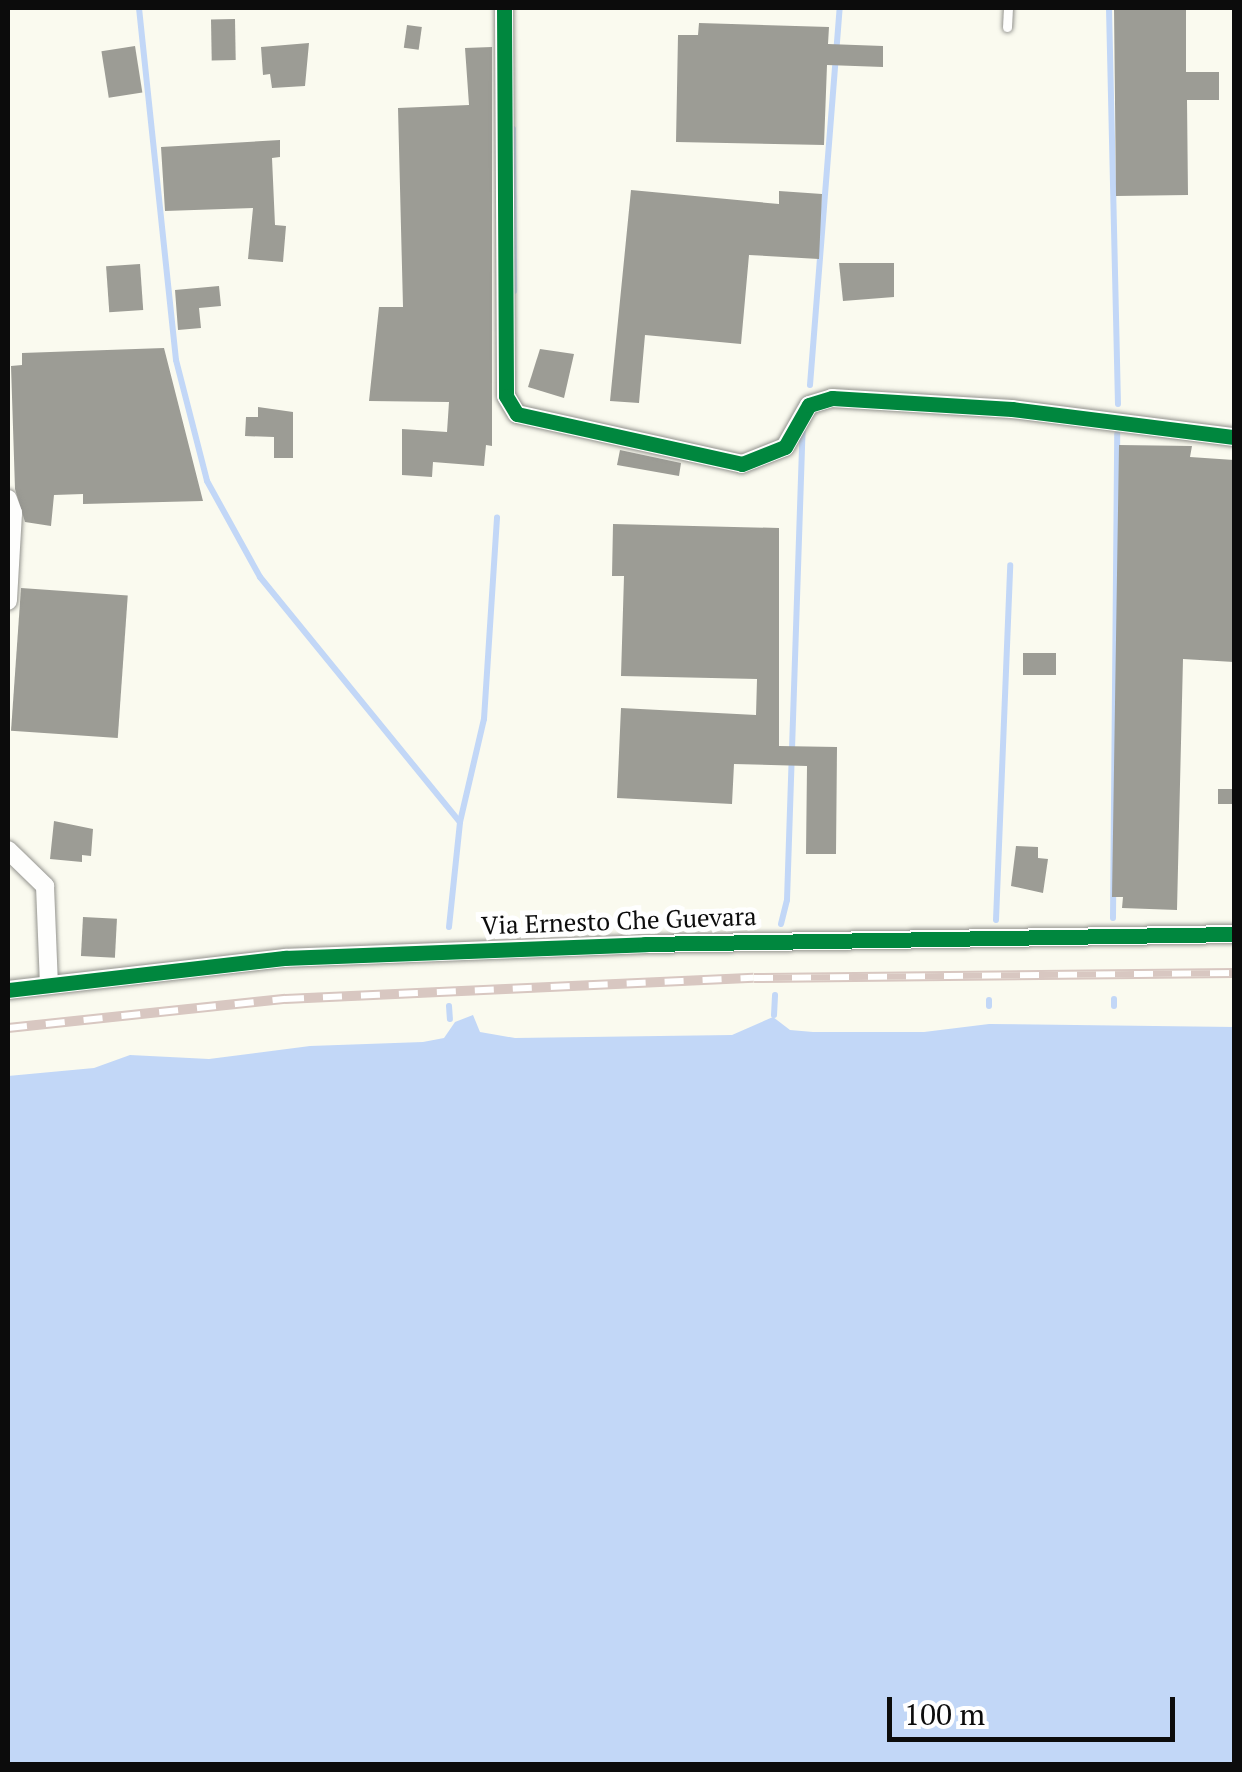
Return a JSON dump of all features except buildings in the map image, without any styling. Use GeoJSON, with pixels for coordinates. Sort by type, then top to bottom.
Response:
{"type":"FeatureCollection","features":[{"type":"Feature","properties":{"kind":"street"},"geometry":{"type":"LineString","coordinates":[[504,8],[506,396],[517,414],[742,464],[785,446],[797,417],[810,405],[832,398],[1029,411],[1234,437]]}},
{"type":"Feature","properties":{"kind":"street"},"geometry":{"type":"LineString","coordinates":[[8,499],[14,513],[8,601]]}},
{"type":"Feature","properties":{"kind":"street"},"geometry":{"type":"LineString","coordinates":[[8,850],[44,886],[49,985]]}},
{"type":"Feature","properties":{"kind":"street","name":"Via Ernesto Che Guevara"},"geometry":{"type":"LineString","coordinates":[[8,990],[285,958],[645,944],[1234,934]]}},
{"type":"Feature","properties":{"kind":"lane"},"geometry":{"type":"LineString","coordinates":[[1007,27],[1008,8]]}},
{"type":"Feature","properties":{"kind":"water"},"geometry":{"type":"Polygon","coordinates":[[[473,1015],[480,1032],[515,1038],[732,1035],[773,1017],[790,1030],[813,1032],[924,1032],[989,1024],[1234,1027],[1234,1764],[8,1764],[8,1076],[94,1068],[130,1055],[209,1059],[310,1046],[423,1042],[444,1038],[455,1022],[473,1015]]]}},
{"type":"Feature","properties":{"kind":"waterway"},"geometry":{"type":"LineString","coordinates":[[139,8],[176,360],[207,481],[260,577],[460,822]]}},
{"type":"Feature","properties":{"kind":"waterway"},"geometry":{"type":"LineString","coordinates":[[810,385],[840,8]]}},
{"type":"Feature","properties":{"kind":"waterway"},"geometry":{"type":"LineString","coordinates":[[1109,8],[1118,404]]}},
{"type":"Feature","properties":{"kind":"waterway"},"geometry":{"type":"LineString","coordinates":[[513,129],[514,291]]}},
{"type":"Feature","properties":{"kind":"waterway"},"geometry":{"type":"LineString","coordinates":[[781,924],[787,900],[803,430]]}},
{"type":"Feature","properties":{"kind":"waterway"},"geometry":{"type":"LineString","coordinates":[[1113,918],[1117,434]]}},
{"type":"Feature","properties":{"kind":"waterway"},"geometry":{"type":"LineString","coordinates":[[449,927],[460,822],[484,719],[497,517]]}},
{"type":"Feature","properties":{"kind":"waterway"},"geometry":{"type":"LineString","coordinates":[[996,920],[1010,565]]}},
{"type":"Feature","properties":{"kind":"waterway"},"geometry":{"type":"LineString","coordinates":[[774,1015],[775,995]]}},
{"type":"Feature","properties":{"kind":"waterway"},"geometry":{"type":"LineString","coordinates":[[1114,999],[1114,1006]]}},
{"type":"Feature","properties":{"kind":"waterway"},"geometry":{"type":"LineString","coordinates":[[989,1000],[989,1006]]}},
{"type":"Feature","properties":{"kind":"waterway"},"geometry":{"type":"LineString","coordinates":[[449,1006],[450,1019]]}},
{"type":"Feature","properties":{"kind":"railway"},"geometry":{"type":"LineString","coordinates":[[8,1028],[285,999],[754,978],[1234,973]]}},
{"type":"Feature","properties":{"kind":"cycle path"},"geometry":{"type":"LineString","coordinates":[[504,8],[506,396],[517,414],[742,464],[785,447],[809,405],[832,398],[1012,409],[1234,437]]}},
{"type":"Feature","properties":{"kind":"cycle path"},"geometry":{"type":"LineString","coordinates":[[8,990],[285,958],[645,944],[1234,934]]}}]}
